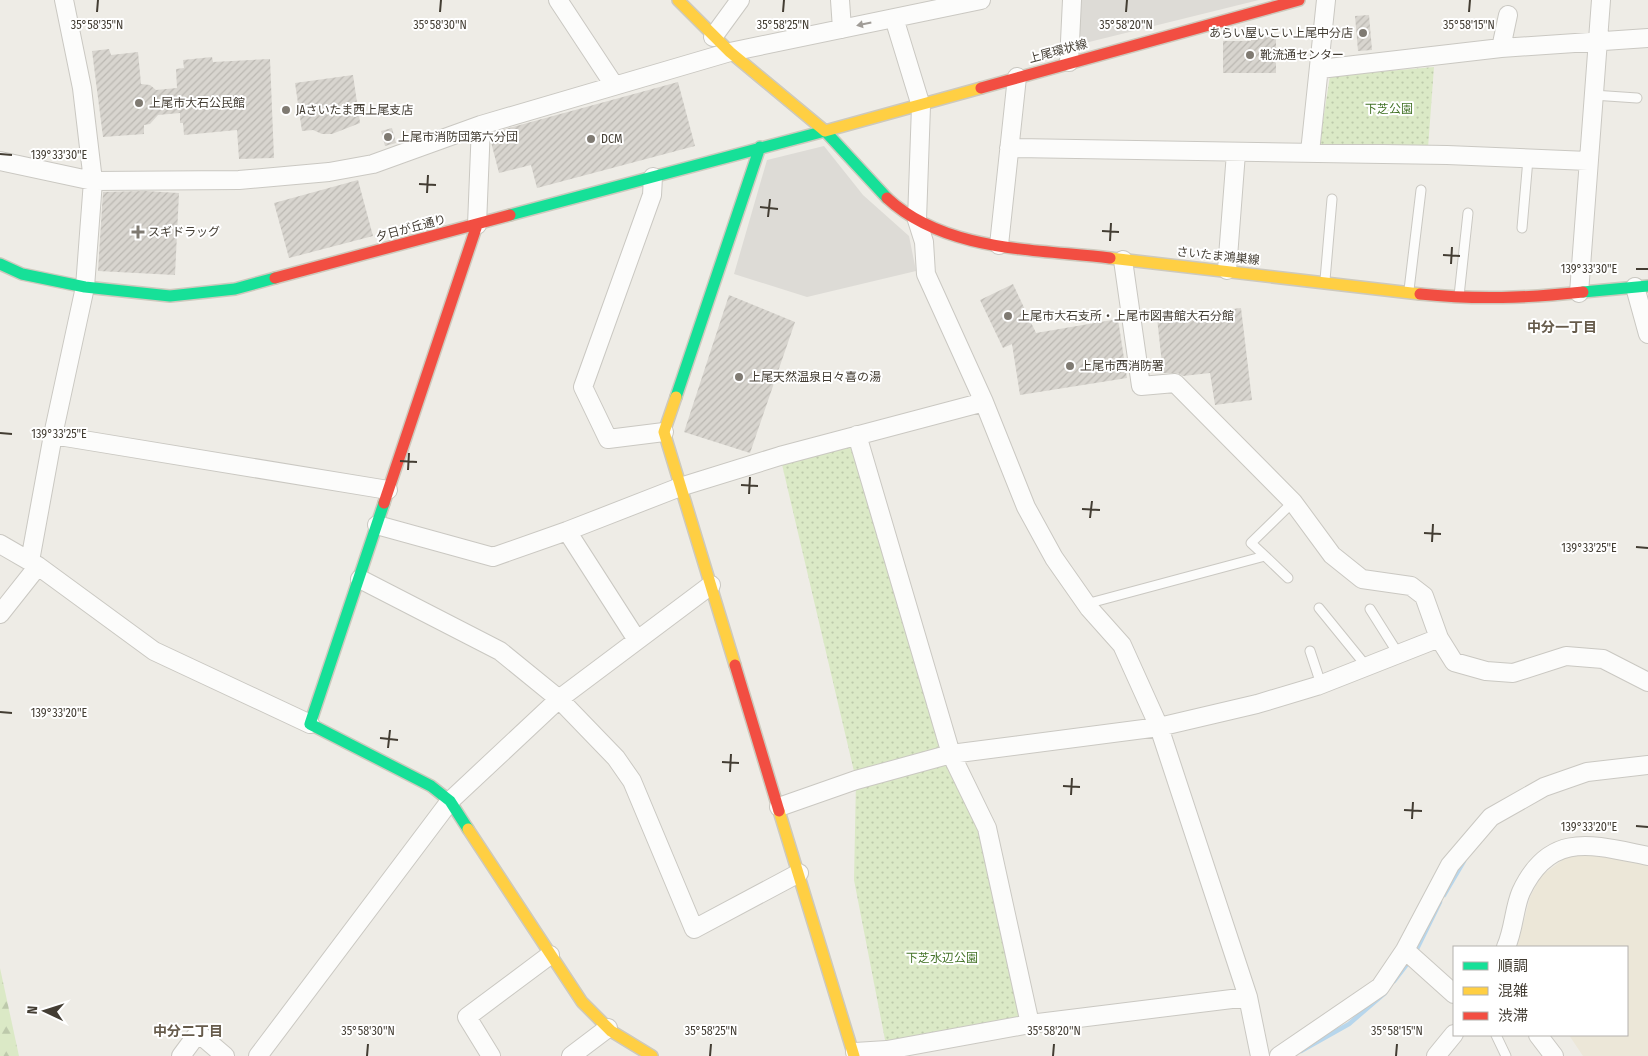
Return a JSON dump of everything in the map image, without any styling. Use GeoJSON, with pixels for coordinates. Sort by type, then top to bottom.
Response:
{"type":"FeatureCollection","features":[{"type":"Feature","properties":{"kind":"main road","name":"さいたま鴻巣線"},"geometry":{"type":"LineString","coordinates":[[678,0],[713,37],[825,131],[897,207],[917,220],[971,240],[1123,260],[1226,270],[1459,298],[1515,299],[1641,287]]}},
{"type":"Feature","properties":{"kind":"main road","name":"上尾環状線"},"geometry":{"type":"LineString","coordinates":[[825,131],[921,106],[1069,62],[1299,0]]}},
{"type":"Feature","properties":{"kind":"main road","name":"夕日が丘通り"},"geometry":{"type":"LineString","coordinates":[[0,264],[22,274],[85,287],[170,296],[236,289],[825,131]]}},
{"type":"Feature","properties":{"kind":"main road"},"geometry":{"type":"LineString","coordinates":[[760,147],[664,432],[854,1054]]}},
{"type":"Feature","properties":{"kind":"main road"},"geometry":{"type":"LineString","coordinates":[[477,225],[310,724],[424,782],[450,801],[577,995],[608,1028],[652,1056]]}},
{"type":"Feature","properties":{"kind":"street"},"geometry":{"type":"LineString","coordinates":[[0,614],[34,563],[53,435],[85,287],[93,180],[82,88],[64,0]]}},
{"type":"Feature","properties":{"kind":"street"},"geometry":{"type":"LineString","coordinates":[[558,0],[614,85]]}},
{"type":"Feature","properties":{"kind":"street"},"geometry":{"type":"LineString","coordinates":[[713,37],[740,0]]}},
{"type":"Feature","properties":{"kind":"street"},"geometry":{"type":"LineString","coordinates":[[840,0],[842,28]]}},
{"type":"Feature","properties":{"kind":"street"},"geometry":{"type":"LineString","coordinates":[[0,161],[93,180],[239,180],[329,172],[373,164],[481,125],[730,52],[842,28],[903,11],[981,0]]}},
{"type":"Feature","properties":{"kind":"street"},"geometry":{"type":"LineString","coordinates":[[1069,62],[1072,0]]}},
{"type":"Feature","properties":{"kind":"street"},"geometry":{"type":"LineString","coordinates":[[1310,152],[1326,0]]}},
{"type":"Feature","properties":{"kind":"street"},"geometry":{"type":"LineString","coordinates":[[1579,293],[1601,0]]}},
{"type":"Feature","properties":{"kind":"street"},"geometry":{"type":"LineString","coordinates":[[903,11],[921,106],[917,220],[924,242],[926,274],[984,402],[1026,507],[1054,558],[1086,604],[1122,645],[1159,727],[1248,997],[1260,1056]]}},
{"type":"Feature","properties":{"kind":"street"},"geometry":{"type":"LineString","coordinates":[[1501,48],[1508,15]]}},
{"type":"Feature","properties":{"kind":"street"},"geometry":{"type":"LineString","coordinates":[[1320,69],[1501,48],[1648,38]]}},
{"type":"Feature","properties":{"kind":"street"},"geometry":{"type":"LineString","coordinates":[[999,245],[1017,77]]}},
{"type":"Feature","properties":{"kind":"street"},"geometry":{"type":"LineString","coordinates":[[477,225],[481,125]]}},
{"type":"Feature","properties":{"kind":"street"},"geometry":{"type":"LineString","coordinates":[[1009,148],[1236,153],[1310,152],[1588,161]]}},
{"type":"Feature","properties":{"kind":"street"},"geometry":{"type":"LineString","coordinates":[[1226,270],[1236,153]]}},
{"type":"Feature","properties":{"kind":"street"},"geometry":{"type":"LineString","coordinates":[[654,177],[652,195],[583,387],[608,439],[664,432]]}},
{"type":"Feature","properties":{"kind":"street"},"geometry":{"type":"LineString","coordinates":[[1123,260],[1141,386],[1175,383],[1293,502],[1332,555],[1362,579],[1411,586],[1424,596],[1439,638],[1454,662],[1486,672],[1513,673],[1566,656],[1603,659],[1648,682]]}},
{"type":"Feature","properties":{"kind":"street"},"geometry":{"type":"LineString","coordinates":[[1641,287],[1648,334]]}},
{"type":"Feature","properties":{"kind":"street"},"geometry":{"type":"LineString","coordinates":[[377,525],[493,557],[567,531],[680,487],[857,435],[984,402]]}},
{"type":"Feature","properties":{"kind":"street"},"geometry":{"type":"LineString","coordinates":[[53,435],[388,490]]}},
{"type":"Feature","properties":{"kind":"street"},"geometry":{"type":"LineString","coordinates":[[857,435],[951,754],[988,828],[1030,1024]]}},
{"type":"Feature","properties":{"kind":"street"},"geometry":{"type":"LineString","coordinates":[[567,531],[637,640]]}},
{"type":"Feature","properties":{"kind":"street"},"geometry":{"type":"LineString","coordinates":[[0,544],[34,563],[154,651],[310,724]]}},
{"type":"Feature","properties":{"kind":"street"},"geometry":{"type":"LineString","coordinates":[[360,579],[500,650],[559,699],[616,758],[632,781],[694,929],[799,873]]}},
{"type":"Feature","properties":{"kind":"street"},"geometry":{"type":"LineString","coordinates":[[258,1056],[450,801],[559,699],[711,585]]}},
{"type":"Feature","properties":{"kind":"street"},"geometry":{"type":"LineString","coordinates":[[779,807],[856,780],[951,754],[1159,727],[1257,704],[1368,667],[1439,638]]}},
{"type":"Feature","properties":{"kind":"street"},"geometry":{"type":"LineString","coordinates":[[1280,1056],[1380,987],[1405,950],[1450,865],[1490,817],[1544,787],[1588,772],[1648,765]]}},
{"type":"Feature","properties":{"kind":"street"},"geometry":{"type":"LineString","coordinates":[[1506,946],[1513,931],[1520,894],[1536,866],[1558,852],[1566,847],[1595,845],[1648,856]]}},
{"type":"Feature","properties":{"kind":"street"},"geometry":{"type":"LineString","coordinates":[[1405,950],[1453,993]]}},
{"type":"Feature","properties":{"kind":"street"},"geometry":{"type":"LineString","coordinates":[[491,1056],[467,1017],[550,955]]}},
{"type":"Feature","properties":{"kind":"street"},"geometry":{"type":"LineString","coordinates":[[854,1054],[887,1050],[1030,1024],[1248,997]]}},
{"type":"Feature","properties":{"kind":"street"},"geometry":{"type":"LineString","coordinates":[[571,1056],[608,1028]]}},
{"type":"Feature","properties":{"kind":"street"},"geometry":{"type":"LineString","coordinates":[[181,1056],[198,1034],[225,1056]]}},
{"type":"Feature","properties":{"kind":"street"},"geometry":{"type":"LineString","coordinates":[[1539,1036],[1554,1056]]}},
{"type":"Feature","properties":{"kind":"lane"},"geometry":{"type":"LineString","coordinates":[[1593,95],[1637,98]]}},
{"type":"Feature","properties":{"kind":"lane"},"geometry":{"type":"LineString","coordinates":[[1522,228],[1528,158]]}},
{"type":"Feature","properties":{"kind":"lane"},"geometry":{"type":"LineString","coordinates":[[1408,293],[1420,190]]}},
{"type":"Feature","properties":{"kind":"lane"},"geometry":{"type":"LineString","coordinates":[[1324,282],[1332,199]]}},
{"type":"Feature","properties":{"kind":"lane"},"geometry":{"type":"LineString","coordinates":[[1459,298],[1468,213]]}},
{"type":"Feature","properties":{"kind":"lane"},"geometry":{"type":"LineString","coordinates":[[1288,578],[1251,543],[1293,502]]}},
{"type":"Feature","properties":{"kind":"lane"},"geometry":{"type":"LineString","coordinates":[[1086,604],[1265,556]]}},
{"type":"Feature","properties":{"kind":"lane"},"geometry":{"type":"LineString","coordinates":[[1319,608],[1368,667]]}},
{"type":"Feature","properties":{"kind":"lane"},"geometry":{"type":"LineString","coordinates":[[1370,609],[1399,655]]}},
{"type":"Feature","properties":{"kind":"lane"},"geometry":{"type":"LineString","coordinates":[[1310,651],[1321,684]]}},
{"type":"Feature","properties":{"kind":"lane"},"geometry":{"type":"LineString","coordinates":[[1496,1036],[1506,1056]]}},
{"type":"Feature","properties":{"kind":"shaded area"},"geometry":{"type":"Polygon","coordinates":[[[1078,0],[1259,0],[1085,43],[1076,36],[1078,0]]]}},
{"type":"Feature","properties":{"kind":"shaded area"},"geometry":{"type":"Polygon","coordinates":[[[824,146],[863,195],[909,236],[916,271],[807,297],[734,274],[767,160],[824,146]]]}},
{"type":"Feature","properties":{"kind":"shaded area"},"geometry":{"type":"Polygon","coordinates":[[[1591,853],[1648,865],[1648,1056],[1583,1056],[1570,1036],[1628,1036],[1628,946],[1517,946],[1530,897],[1541,876],[1565,858],[1591,853]]]}},
{"type":"Feature","properties":{"kind":"green space","name":"下芝公園"},"geometry":{"type":"Polygon","coordinates":[[[1434,67],[1428,148],[1319,146],[1330,76],[1434,67]]]}},
{"type":"Feature","properties":{"kind":"green space","name":"下芝水辺公園"},"geometry":{"type":"Polygon","coordinates":[[[857,435],[951,754],[987,828],[1030,1024],[887,1050],[854,880],[856,780],[780,456],[857,435]]]}},
{"type":"Feature","properties":{"kind":"green space"},"geometry":{"type":"Polygon","coordinates":[[[0,968],[19,1056],[0,1056],[0,968]]]}},
{"type":"Feature","properties":{"kind":"building"},"geometry":{"type":"Polygon","coordinates":[[[1369,15],[1372,50],[1358,51],[1355,16],[1369,15]]]}},
{"type":"Feature","properties":{"kind":"building"},"geometry":{"type":"Polygon","coordinates":[[[1251,33],[1276,34],[1276,73],[1223,73],[1223,41],[1251,41],[1251,33]]]}},
{"type":"Feature","properties":{"kind":"building"},"geometry":{"type":"Polygon","coordinates":[[[109,49],[111,55],[138,52],[141,84],[150,85],[156,90],[177,88],[176,69],[184,68],[183,60],[212,57],[213,62],[270,59],[274,158],[239,159],[237,130],[184,135],[183,123],[180,123],[180,113],[158,115],[150,124],[144,125],[144,134],[103,137],[92,51],[109,49]]]}},
{"type":"Feature","properties":{"kind":"building"},"geometry":{"type":"Polygon","coordinates":[[[353,75],[360,123],[332,134],[322,134],[313,130],[302,131],[295,83],[353,75]]]}},
{"type":"Feature","properties":{"kind":"building","name":"DCM"},"geometry":{"type":"Polygon","coordinates":[[[678,82],[695,146],[537,188],[531,165],[499,173],[491,142],[491,133],[678,82]]]}},
{"type":"Feature","properties":{"kind":"building"},"geometry":{"type":"Polygon","coordinates":[[[392,128],[396,143],[385,146],[381,131],[392,128]]]}},
{"type":"Feature","properties":{"kind":"building"},"geometry":{"type":"Polygon","coordinates":[[[358,180],[373,236],[289,258],[274,203],[358,180]]]}},
{"type":"Feature","properties":{"kind":"building"},"geometry":{"type":"Polygon","coordinates":[[[145,191],[179,193],[175,275],[98,271],[103,192],[145,191]]]}},
{"type":"Feature","properties":{"kind":"building","name":"上尾市西消防署"},"geometry":{"type":"Polygon","coordinates":[[[1013,284],[1036,333],[1118,319],[1127,378],[1020,395],[1012,344],[1003,348],[980,300],[1013,284]]]}},
{"type":"Feature","properties":{"kind":"building","name":"上尾天然温泉日々喜の湯"},"geometry":{"type":"Polygon","coordinates":[[[729,295],[795,322],[750,453],[684,432],[729,295]]]}},
{"type":"Feature","properties":{"kind":"building"},"geometry":{"type":"Polygon","coordinates":[[[1241,308],[1252,400],[1215,405],[1210,373],[1183,376],[1178,373],[1163,373],[1157,318],[1241,308]]]}},
{"type":"Feature","properties":{"kind":"waterway"},"geometry":{"type":"LineString","coordinates":[[1444,895],[1464,861]]}},
{"type":"Feature","properties":{"kind":"waterway"},"geometry":{"type":"LineString","coordinates":[[1415,953],[1440,902]]}},
{"type":"Feature","properties":{"kind":"waterway"},"geometry":{"type":"LineString","coordinates":[[1394,981],[1411,959]]}},
{"type":"Feature","properties":{"kind":"waterway"},"geometry":{"type":"LineString","coordinates":[[1301,1051],[1349,1024],[1385,993]]}},
{"type":"Feature","properties":{"kind":"traffic: fast"},"geometry":{"type":"LineString","coordinates":[[510,215],[825,131],[887,198]]}},
{"type":"Feature","properties":{"kind":"traffic: fast"},"geometry":{"type":"LineString","coordinates":[[676,397],[760,147]]}},
{"type":"Feature","properties":{"kind":"traffic: fast"},"geometry":{"type":"LineString","coordinates":[[0,264],[22,274],[85,287],[170,296],[235,289],[275,278]]}},
{"type":"Feature","properties":{"kind":"traffic: fast"},"geometry":{"type":"LineString","coordinates":[[1583,292],[1648,286]]}},
{"type":"Feature","properties":{"kind":"traffic: fast"},"geometry":{"type":"LineString","coordinates":[[384,503],[310,724],[431,786],[450,801],[468,829]]}},
{"type":"Feature","properties":{"kind":"traffic: slow"},"geometry":{"type":"LineString","coordinates":[[678,0],[730,52],[825,131],[981,88]]}},
{"type":"Feature","properties":{"kind":"traffic: slow"},"geometry":{"type":"LineString","coordinates":[[1110,258],[1420,294]]}},
{"type":"Feature","properties":{"kind":"traffic: slow"},"geometry":{"type":"LineString","coordinates":[[676,397],[664,432],[735,665]]}},
{"type":"Feature","properties":{"kind":"traffic: slow"},"geometry":{"type":"LineString","coordinates":[[779,811],[854,1056]]}},
{"type":"Feature","properties":{"kind":"traffic: slow"},"geometry":{"type":"LineString","coordinates":[[468,829],[582,1002],[611,1031],[652,1056]]}},
{"type":"Feature","properties":{"kind":"traffic: jam"},"geometry":{"type":"LineString","coordinates":[[981,88],[1299,0]]}},
{"type":"Feature","properties":{"kind":"traffic: jam"},"geometry":{"type":"LineString","coordinates":[[887,198],[910,216],[936,229],[964,238],[992,245],[1110,258]]}},
{"type":"Feature","properties":{"kind":"traffic: jam"},"geometry":{"type":"LineString","coordinates":[[275,278],[510,215]]}},
{"type":"Feature","properties":{"kind":"traffic: jam"},"geometry":{"type":"LineString","coordinates":[[384,503],[477,225]]}},
{"type":"Feature","properties":{"kind":"traffic: jam"},"geometry":{"type":"LineString","coordinates":[[1420,294],[1502,298],[1583,292]]}},
{"type":"Feature","properties":{"kind":"traffic: jam"},"geometry":{"type":"LineString","coordinates":[[735,665],[779,811]]}},
{"type":"Feature","properties":{"kind":"place","name":"あらい屋いこい上尾中分店"},"geometry":{"type":"Point","coordinates":[1363,33]}},
{"type":"Feature","properties":{"kind":"place","name":"靴流通センター"},"geometry":{"type":"Point","coordinates":[1250,55]}},
{"type":"Feature","properties":{"kind":"place","name":"上尾市大石公民館"},"geometry":{"type":"Point","coordinates":[139,103]}},
{"type":"Feature","properties":{"kind":"place","name":"JAさいたま西上尾支店"},"geometry":{"type":"Point","coordinates":[286,110]}},
{"type":"Feature","properties":{"kind":"place","name":"上尾市消防団第六分団"},"geometry":{"type":"Point","coordinates":[388,137]}},
{"type":"Feature","properties":{"kind":"place","name":"DCM"},"geometry":{"type":"Point","coordinates":[591,139]}},
{"type":"Feature","properties":{"kind":"place","name":"スギドラッグ"},"geometry":{"type":"Point","coordinates":[138,232]}},
{"type":"Feature","properties":{"kind":"place","name":"上尾市大石支所・上尾市図書館大石分館"},"geometry":{"type":"Point","coordinates":[1008,316]}},
{"type":"Feature","properties":{"kind":"place","name":"上尾市西消防署"},"geometry":{"type":"Point","coordinates":[1070,366]}},
{"type":"Feature","properties":{"kind":"place","name":"上尾天然温泉日々喜の湯"},"geometry":{"type":"Point","coordinates":[739,377]}},
{"type":"Feature","properties":{"kind":"district","name":"中分一丁目"},"geometry":{"type":"Point","coordinates":[1562,327]}},
{"type":"Feature","properties":{"kind":"district","name":"中分二丁目"},"geometry":{"type":"Point","coordinates":[188,1031]}}]}
